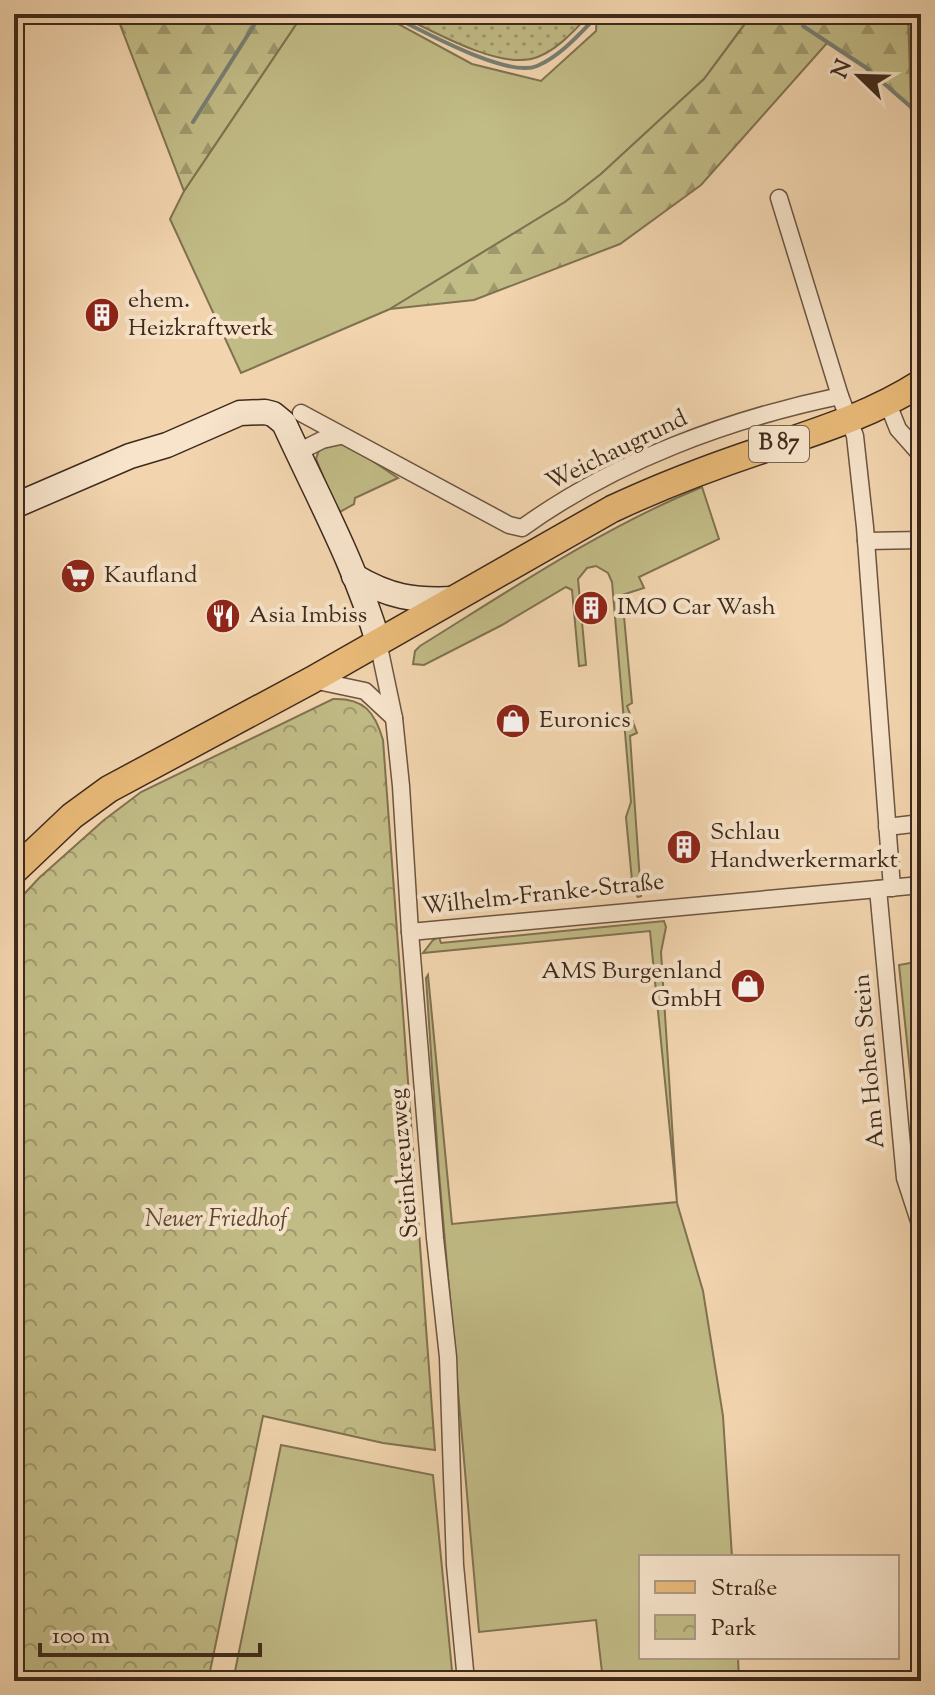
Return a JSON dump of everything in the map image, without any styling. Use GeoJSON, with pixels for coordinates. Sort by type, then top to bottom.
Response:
{"type":"FeatureCollection","features":[{"type":"Feature","properties":{"kind":"main road","name":"B 87"},"geometry":{"type":"LineString","coordinates":[[14,871],[72,816],[109,789],[312,680],[612,509],[845,408],[888,404],[921,383]]}},
{"type":"Feature","properties":{"kind":"street"},"geometry":{"type":"LineString","coordinates":[[779,198],[845,408]]}},
{"type":"Feature","properties":{"kind":"street"},"geometry":{"type":"LineString","coordinates":[[888,404],[898,429],[921,455]]}},
{"type":"Feature","properties":{"kind":"street","name":"Weichaugrund"},"geometry":{"type":"LineString","coordinates":[[301,413],[509,525],[522,528],[574,492],[734,423],[795,405],[845,408]]}},
{"type":"Feature","properties":{"kind":"street","name":"Am Hohen Stein"},"geometry":{"type":"LineString","coordinates":[[845,408],[855,436],[866,541],[887,827],[885,888],[905,1178],[921,1227]]}},
{"type":"Feature","properties":{"kind":"street"},"geometry":{"type":"LineString","coordinates":[[14,506],[130,456],[167,445],[249,411],[265,412],[284,423],[354,576],[378,642]]}},
{"type":"Feature","properties":{"kind":"street"},"geometry":{"type":"LineString","coordinates":[[298,452],[322,440],[340,436]]}},
{"type":"Feature","properties":{"kind":"street"},"geometry":{"type":"LineString","coordinates":[[866,541],[921,540]]}},
{"type":"Feature","properties":{"kind":"street"},"geometry":{"type":"LineString","coordinates":[[354,576],[373,588],[400,597],[454,599]]}},
{"type":"Feature","properties":{"kind":"street","name":"Steinkreuzweg"},"geometry":{"type":"LineString","coordinates":[[378,642],[394,718],[435,1238],[448,1357],[455,1565],[466,1681]]}},
{"type":"Feature","properties":{"kind":"street"},"geometry":{"type":"LineString","coordinates":[[312,680],[365,691],[394,718]]}},
{"type":"Feature","properties":{"kind":"street"},"geometry":{"type":"LineString","coordinates":[[887,827],[921,823]]}},
{"type":"Feature","properties":{"kind":"street","name":"Wilhelm-Franke-Straße"},"geometry":{"type":"LineString","coordinates":[[410,932],[921,885]]}},
{"type":"Feature","properties":{"kind":"green space"},"geometry":{"type":"Polygon","coordinates":[[[116,14],[303,14],[184,191],[116,14]]]}},
{"type":"Feature","properties":{"kind":"green space"},"geometry":{"type":"Polygon","coordinates":[[[303,14],[380,14],[472,64],[541,81],[596,31],[597,14],[751,15],[704,79],[601,174],[565,202],[390,309],[241,373],[170,219],[184,191],[303,14]]]}},
{"type":"Feature","properties":{"kind":"green space"},"geometry":{"type":"Polygon","coordinates":[[[397,14],[590,14],[564,41],[548,52],[531,59],[516,60],[499,58],[463,46],[397,14]]]}},
{"type":"Feature","properties":{"kind":"green space"},"geometry":{"type":"Polygon","coordinates":[[[750,14],[908,14],[911,107],[865,67],[827,43],[701,185],[620,244],[474,300],[390,309],[565,202],[601,174],[704,79],[750,14]]]}},
{"type":"Feature","properties":{"kind":"green space"},"geometry":{"type":"Polygon","coordinates":[[[908,14],[921,14],[921,136],[911,107],[908,14]]]}},
{"type":"Feature","properties":{"kind":"green space"},"geometry":{"type":"Polygon","coordinates":[[[340,442],[398,478],[355,498],[354,504],[338,513],[316,459],[319,450],[330,443],[340,442]]]}},
{"type":"Feature","properties":{"kind":"green space"},"geometry":{"type":"Polygon","coordinates":[[[702,487],[719,539],[639,577],[644,588],[622,595],[632,703],[627,706],[637,733],[630,736],[641,896],[638,897],[633,891],[626,817],[631,802],[612,582],[608,573],[596,566],[587,568],[578,579],[586,665],[579,666],[572,590],[566,587],[502,625],[424,665],[413,664],[415,651],[593,540],[702,487]]]}},
{"type":"Feature","properties":{"kind":"green space","name":"Neuer Friedhof"},"geometry":{"type":"Polygon","coordinates":[[[333,699],[353,701],[367,709],[383,740],[435,1450],[383,1443],[263,1416],[208,1681],[14,1681],[14,905],[39,878],[104,820],[141,792],[333,699]]]}},
{"type":"Feature","properties":{"kind":"green space"},"geometry":{"type":"Polygon","coordinates":[[[664,921],[666,927],[661,952],[677,1200],[650,931],[423,953],[439,937],[441,943],[664,921]]]}},
{"type":"Feature","properties":{"kind":"green space"},"geometry":{"type":"Polygon","coordinates":[[[921,961],[921,1177],[899,965],[921,961]]]}},
{"type":"Feature","properties":{"kind":"green space"},"geometry":{"type":"Polygon","coordinates":[[[428,975],[452,1224],[677,1202],[703,1291],[723,1416],[732,1555],[639,1555],[639,1659],[738,1659],[739,1681],[603,1681],[596,1620],[479,1632],[439,1173],[428,975]]]}},
{"type":"Feature","properties":{"kind":"green space"},"geometry":{"type":"Polygon","coordinates":[[[281,1445],[433,1475],[453,1681],[233,1681],[281,1445]]]}},
{"type":"Feature","properties":{"kind":"waterway"},"geometry":{"type":"LineString","coordinates":[[193,122],[261,14]]}},
{"type":"Feature","properties":{"kind":"waterway"},"geometry":{"type":"LineString","coordinates":[[388,14],[462,50],[523,68],[537,66],[555,56],[599,14]]}},
{"type":"Feature","properties":{"kind":"waterway"},"geometry":{"type":"LineString","coordinates":[[803,26],[865,67],[911,107],[921,136]]}},
{"type":"Feature","properties":{"kind":"place","name":"ehem. Heizkraftwerk"},"geometry":{"type":"Point","coordinates":[102,315]}},
{"type":"Feature","properties":{"kind":"place","name":"Kaufland"},"geometry":{"type":"Point","coordinates":[78,576]}},
{"type":"Feature","properties":{"kind":"place","name":"IMO Car Wash"},"geometry":{"type":"Point","coordinates":[591,608]}},
{"type":"Feature","properties":{"kind":"place","name":"Asia Imbiss"},"geometry":{"type":"Point","coordinates":[223,616]}},
{"type":"Feature","properties":{"kind":"place","name":"Euronics"},"geometry":{"type":"Point","coordinates":[513,721]}},
{"type":"Feature","properties":{"kind":"place","name":"Schlau Handwerkermarkt"},"geometry":{"type":"Point","coordinates":[684,847]}},
{"type":"Feature","properties":{"kind":"place","name":"AMS Burgenland GmbH"},"geometry":{"type":"Point","coordinates":[748,986]}}]}
